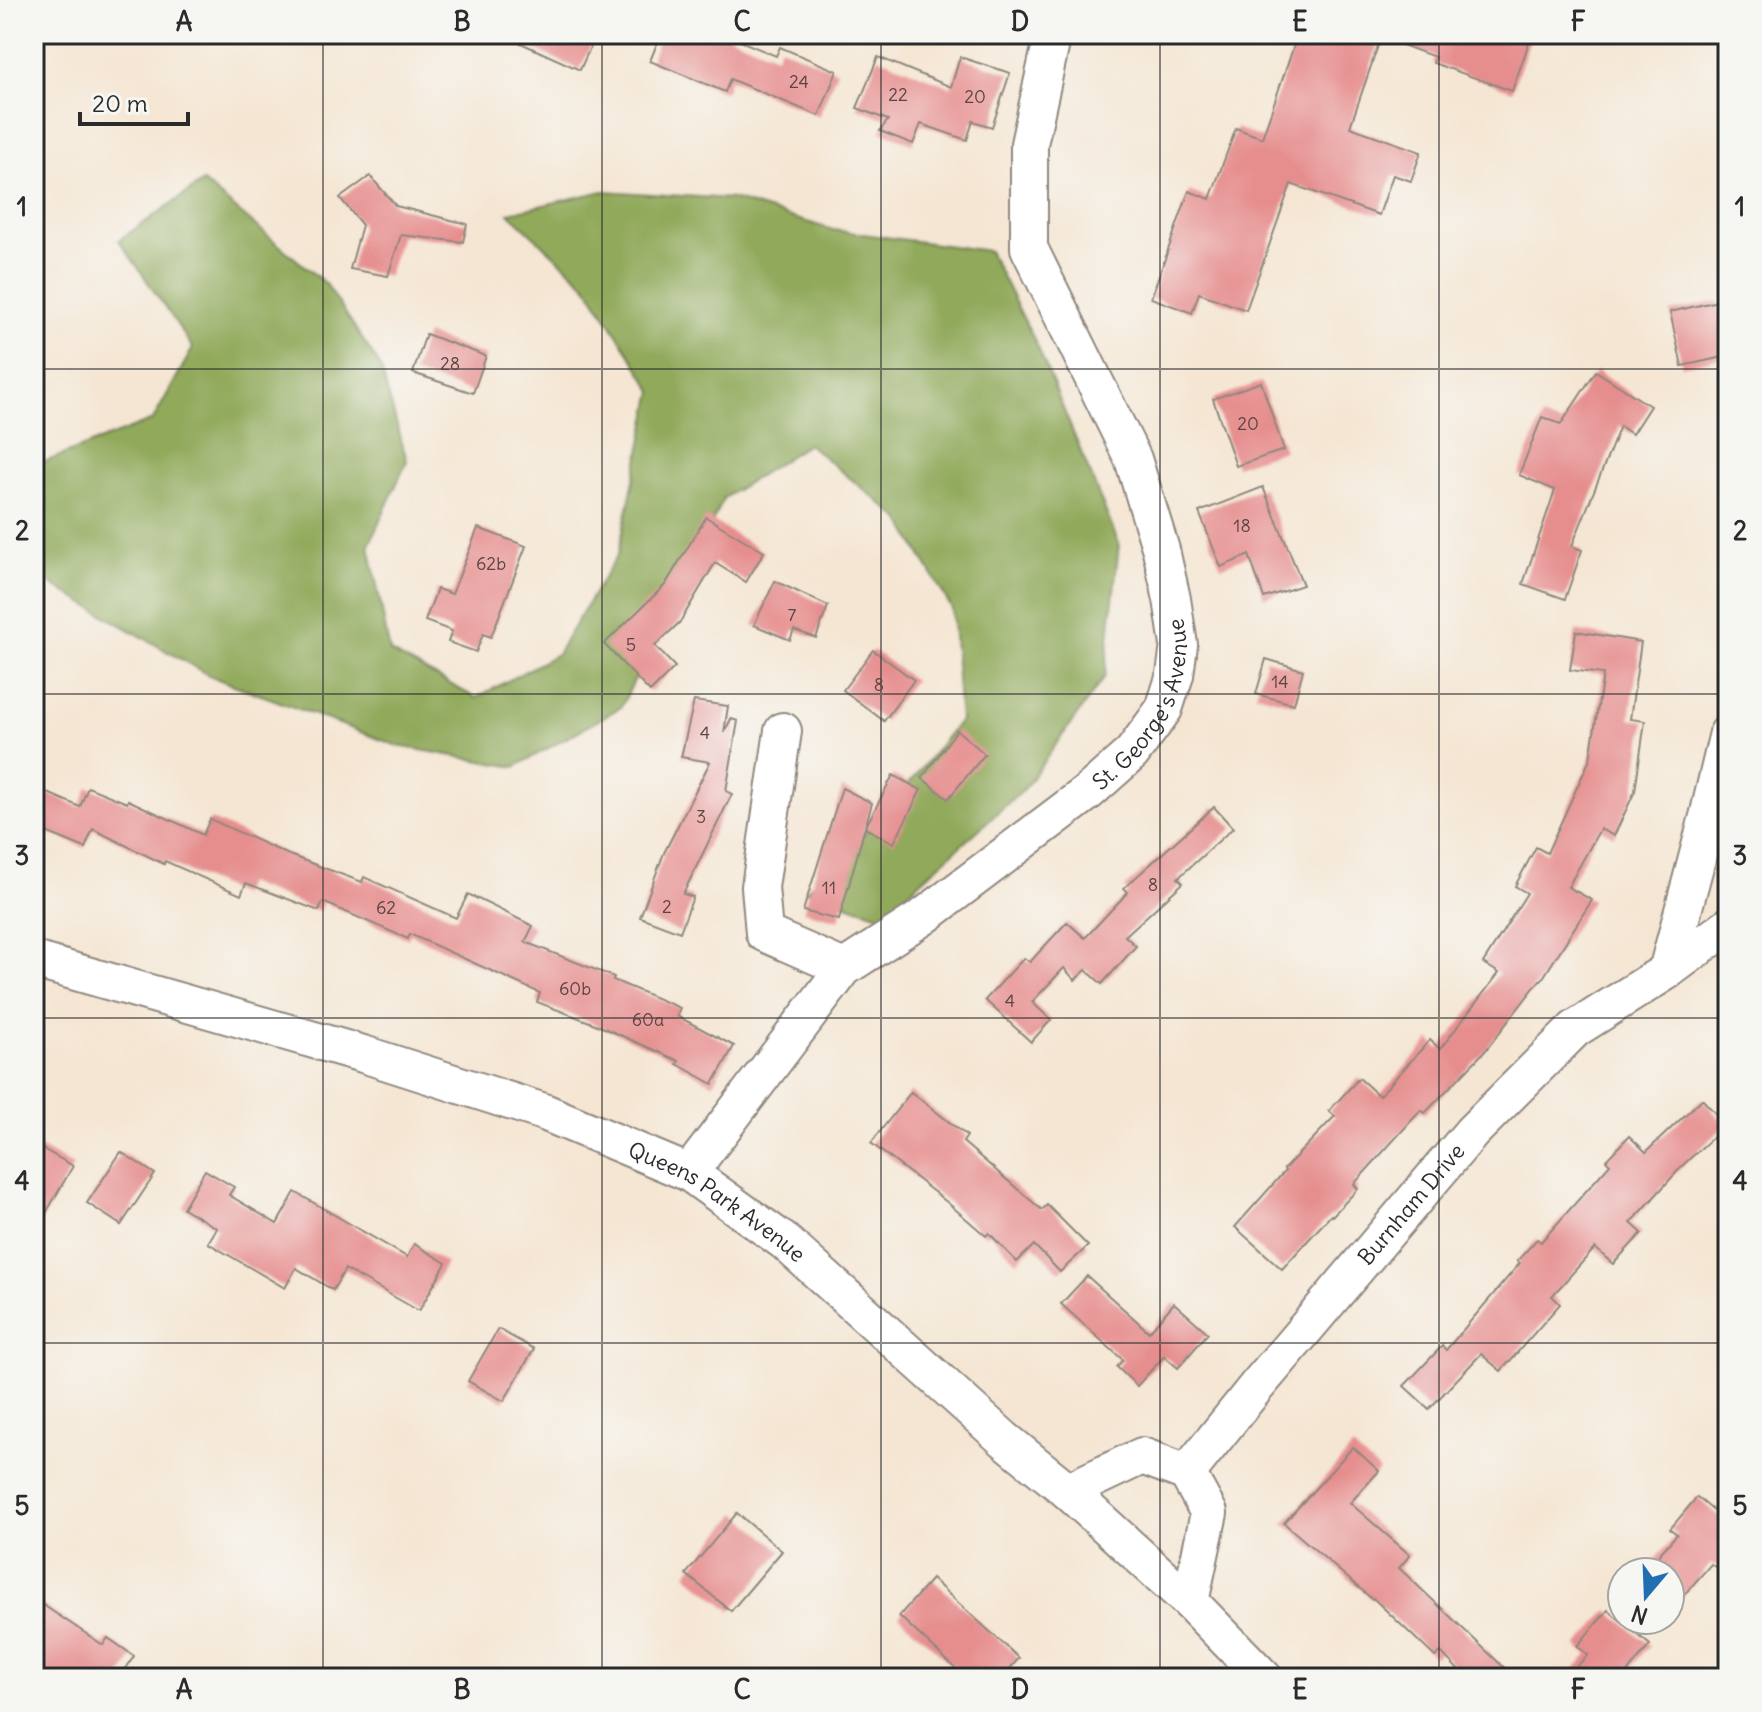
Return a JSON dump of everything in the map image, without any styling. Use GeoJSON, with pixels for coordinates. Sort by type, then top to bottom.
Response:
{"type":"FeatureCollection","features":[{"type":"Feature","properties":{"kind":"street","name":"St. George's Avenue"},"geometry":{"type":"LineString","coordinates":[[689,1173],[844,968],[923,917],[1087,793],[1132,753],[1164,709],[1175,675],[1179,645],[1172,599],[1161,550],[1133,459],[1029,248],[1029,144],[1053,34]]}},
{"type":"Feature","properties":{"kind":"street"},"geometry":{"type":"LineString","coordinates":[[783,731],[760,887],[764,933],[844,968]]}},
{"type":"Feature","properties":{"kind":"street"},"geometry":{"type":"LineString","coordinates":[[1667,971],[1728,733]]}},
{"type":"Feature","properties":{"kind":"street","name":"Burnham Drive"},"geometry":{"type":"LineString","coordinates":[[1187,1473],[1472,1132],[1575,1029],[1667,971],[1728,926]]}},
{"type":"Feature","properties":{"kind":"street","name":"Queens Park Avenue"},"geometry":{"type":"LineString","coordinates":[[34,960],[363,1054],[544,1112],[689,1173],[785,1242],[1190,1602],[1264,1678]]}},
{"type":"Feature","properties":{"kind":"street"},"geometry":{"type":"LineString","coordinates":[[1068,1491],[1142,1456],[1187,1473],[1209,1513],[1190,1602]]}},
{"type":"Feature","properties":{"kind":"green space"},"geometry":{"type":"Polygon","coordinates":[[[203,182],[326,284],[380,366],[407,461],[369,545],[390,652],[476,698],[557,654],[618,554],[653,391],[586,285],[509,213],[603,191],[732,199],[833,230],[989,251],[1036,343],[1119,544],[1105,676],[1024,789],[882,916],[806,890],[884,815],[960,720],[952,609],[900,519],[808,444],[724,498],[621,707],[515,767],[398,746],[210,676],[54,586],[34,568],[34,466],[153,420],[193,348],[119,240],[203,182]]]}},
{"type":"Feature","properties":{"kind":"building"},"geometry":{"type":"Polygon","coordinates":[[[501,34],[596,34],[580,70],[501,34]]]}},
{"type":"Feature","properties":{"kind":"building"},"geometry":{"type":"Polygon","coordinates":[[[661,34],[724,34],[776,56],[780,47],[837,71],[819,116],[730,79],[725,92],[650,61],[661,34]]]}},
{"type":"Feature","properties":{"kind":"building"},"geometry":{"type":"Polygon","coordinates":[[[1298,34],[1532,34],[1512,91],[1433,63],[1435,57],[1381,37],[1350,127],[1421,152],[1411,181],[1393,175],[1379,215],[1291,184],[1246,310],[1199,293],[1192,313],[1151,298],[1189,191],[1210,199],[1236,128],[1262,138],[1298,34]]]}},
{"type":"Feature","properties":{"kind":"building"},"geometry":{"type":"Polygon","coordinates":[[[878,57],[951,87],[960,57],[1010,73],[992,127],[973,121],[967,140],[921,124],[913,144],[880,131],[888,120],[857,108],[878,57]]]}},
{"type":"Feature","properties":{"kind":"building"},"geometry":{"type":"Polygon","coordinates":[[[370,176],[396,206],[467,224],[463,242],[401,235],[388,276],[350,269],[362,225],[340,198],[370,176]]]}},
{"type":"Feature","properties":{"kind":"building"},"geometry":{"type":"Polygon","coordinates":[[[1718,301],[1728,356],[1682,366],[1670,312],[1718,301]]]}},
{"type":"Feature","properties":{"kind":"building"},"geometry":{"type":"Polygon","coordinates":[[[426,334],[486,356],[473,393],[413,373],[426,334]]]}},
{"type":"Feature","properties":{"kind":"building"},"geometry":{"type":"Polygon","coordinates":[[[1596,371],[1650,406],[1632,434],[1620,426],[1572,546],[1582,550],[1565,599],[1523,584],[1555,490],[1519,475],[1542,417],[1561,424],[1596,371]]]}},
{"type":"Feature","properties":{"kind":"building"},"geometry":{"type":"Polygon","coordinates":[[[1261,382],[1284,450],[1236,466],[1213,399],[1261,382]]]}},
{"type":"Feature","properties":{"kind":"building"},"geometry":{"type":"Polygon","coordinates":[[[1263,487],[1303,585],[1264,598],[1249,555],[1221,567],[1199,512],[1263,487]]]}},
{"type":"Feature","properties":{"kind":"building"},"geometry":{"type":"Polygon","coordinates":[[[706,517],[764,552],[746,582],[715,563],[680,622],[655,646],[675,667],[650,692],[604,644],[665,585],[706,517]]]}},
{"type":"Feature","properties":{"kind":"building"},"geometry":{"type":"Polygon","coordinates":[[[478,528],[526,546],[491,637],[483,634],[476,652],[448,642],[452,631],[425,621],[437,589],[452,594],[478,528]]]}},
{"type":"Feature","properties":{"kind":"building"},"geometry":{"type":"Polygon","coordinates":[[[775,581],[828,606],[816,638],[794,630],[790,640],[754,625],[775,581]]]}},
{"type":"Feature","properties":{"kind":"building"},"geometry":{"type":"Polygon","coordinates":[[[1576,631],[1641,642],[1630,719],[1645,721],[1635,791],[1614,836],[1600,829],[1568,887],[1592,900],[1541,981],[1485,1051],[1425,1113],[1421,1110],[1354,1184],[1358,1189],[1282,1269],[1235,1227],[1284,1169],[1335,1116],[1329,1111],[1359,1078],[1379,1096],[1430,1040],[1440,1049],[1499,973],[1483,963],[1527,893],[1515,886],[1536,847],[1547,853],[1590,759],[1603,674],[1570,670],[1576,631]]]}},
{"type":"Feature","properties":{"kind":"building"},"geometry":{"type":"Polygon","coordinates":[[[873,650],[914,680],[884,721],[843,690],[873,650]]]}},
{"type":"Feature","properties":{"kind":"building"},"geometry":{"type":"Polygon","coordinates":[[[1266,659],[1303,670],[1294,704],[1256,694],[1266,659]]]}},
{"type":"Feature","properties":{"kind":"building"},"geometry":{"type":"Polygon","coordinates":[[[694,701],[728,706],[724,733],[731,719],[738,721],[726,791],[732,794],[683,894],[693,897],[680,932],[640,917],[664,853],[710,762],[681,757],[694,701]]]}},
{"type":"Feature","properties":{"kind":"building"},"geometry":{"type":"Polygon","coordinates":[[[957,730],[985,754],[948,799],[922,778],[957,730]]]}},
{"type":"Feature","properties":{"kind":"building"},"geometry":{"type":"Polygon","coordinates":[[[893,775],[921,790],[894,843],[865,828],[893,775]]]}},
{"type":"Feature","properties":{"kind":"building"},"geometry":{"type":"Polygon","coordinates":[[[34,787],[80,807],[88,787],[127,803],[128,800],[203,835],[210,819],[289,855],[362,882],[364,877],[456,918],[468,894],[533,926],[525,942],[614,977],[613,980],[680,1008],[677,1016],[734,1046],[713,1084],[677,1064],[679,1061],[537,1002],[540,993],[410,934],[408,939],[323,902],[319,911],[246,883],[241,895],[165,861],[164,864],[93,829],[85,848],[34,827],[34,787]]]}},
{"type":"Feature","properties":{"kind":"building"},"geometry":{"type":"Polygon","coordinates":[[[842,788],[872,803],[839,920],[803,911],[842,788]]]}},
{"type":"Feature","properties":{"kind":"building"},"geometry":{"type":"Polygon","coordinates":[[[1214,807],[1233,828],[1178,878],[1183,883],[1125,936],[1136,946],[1102,984],[1086,970],[1075,980],[1064,968],[1032,1002],[1051,1020],[1031,1042],[985,1000],[1024,958],[1030,962],[1067,922],[1085,938],[1128,892],[1124,888],[1214,807]]]}},
{"type":"Feature","properties":{"kind":"building"},"geometry":{"type":"Polygon","coordinates":[[[911,1092],[967,1136],[963,1142],[1042,1210],[1047,1205],[1088,1246],[1060,1272],[1034,1245],[1017,1262],[989,1233],[986,1236],[871,1143],[911,1092]]]}},
{"type":"Feature","properties":{"kind":"building"},"geometry":{"type":"Polygon","coordinates":[[[1702,1099],[1726,1125],[1683,1165],[1631,1223],[1642,1233],[1613,1264],[1595,1248],[1552,1296],[1560,1304],[1501,1371],[1481,1354],[1429,1409],[1404,1386],[1442,1346],[1446,1350],[1520,1263],[1517,1261],[1537,1239],[1541,1242],[1610,1164],[1606,1160],[1629,1136],[1646,1152],[1702,1099]]]}},
{"type":"Feature","properties":{"kind":"building"},"geometry":{"type":"Polygon","coordinates":[[[34,1144],[73,1166],[34,1234],[34,1144]]]}},
{"type":"Feature","properties":{"kind":"building"},"geometry":{"type":"Polygon","coordinates":[[[121,1152],[155,1174],[121,1225],[87,1203],[121,1152]]]}},
{"type":"Feature","properties":{"kind":"building"},"geometry":{"type":"Polygon","coordinates":[[[205,1170],[234,1187],[229,1195],[277,1224],[295,1192],[407,1257],[414,1244],[446,1263],[419,1311],[345,1269],[333,1290],[296,1268],[285,1288],[208,1243],[217,1228],[183,1208],[205,1170]]]}},
{"type":"Feature","properties":{"kind":"building"},"geometry":{"type":"Polygon","coordinates":[[[1087,1276],[1149,1332],[1174,1303],[1208,1333],[1178,1368],[1164,1356],[1137,1386],[1117,1367],[1123,1360],[1061,1304],[1087,1276]]]}},
{"type":"Feature","properties":{"kind":"building"},"geometry":{"type":"Polygon","coordinates":[[[498,1329],[534,1349],[504,1401],[468,1381],[498,1329]]]}},
{"type":"Feature","properties":{"kind":"building"},"geometry":{"type":"Polygon","coordinates":[[[1353,1447],[1379,1471],[1350,1503],[1410,1555],[1399,1568],[1515,1678],[1466,1678],[1441,1652],[1435,1657],[1373,1598],[1284,1523],[1353,1447]]]}},
{"type":"Feature","properties":{"kind":"building"},"geometry":{"type":"Polygon","coordinates":[[[1697,1497],[1728,1523],[1728,1552],[1715,1567],[1711,1564],[1686,1593],[1686,1556],[1658,1556],[1677,1534],[1670,1529],[1697,1497]]]}},
{"type":"Feature","properties":{"kind":"building"},"geometry":{"type":"Polygon","coordinates":[[[737,1513],[782,1551],[731,1611],[686,1574],[737,1513]]]}},
{"type":"Feature","properties":{"kind":"building"},"geometry":{"type":"Polygon","coordinates":[[[932,1579],[1019,1658],[1002,1678],[966,1678],[899,1616],[932,1579]]]}},
{"type":"Feature","properties":{"kind":"building"},"geometry":{"type":"Polygon","coordinates":[[[34,1599],[103,1645],[108,1638],[134,1656],[120,1678],[34,1678],[34,1599]]]}},
{"type":"Feature","properties":{"kind":"building"},"geometry":{"type":"Polygon","coordinates":[[[1606,1612],[1606,1636],[1639,1636],[1650,1645],[1623,1678],[1565,1678],[1588,1655],[1577,1646],[1606,1612]]]}}]}
